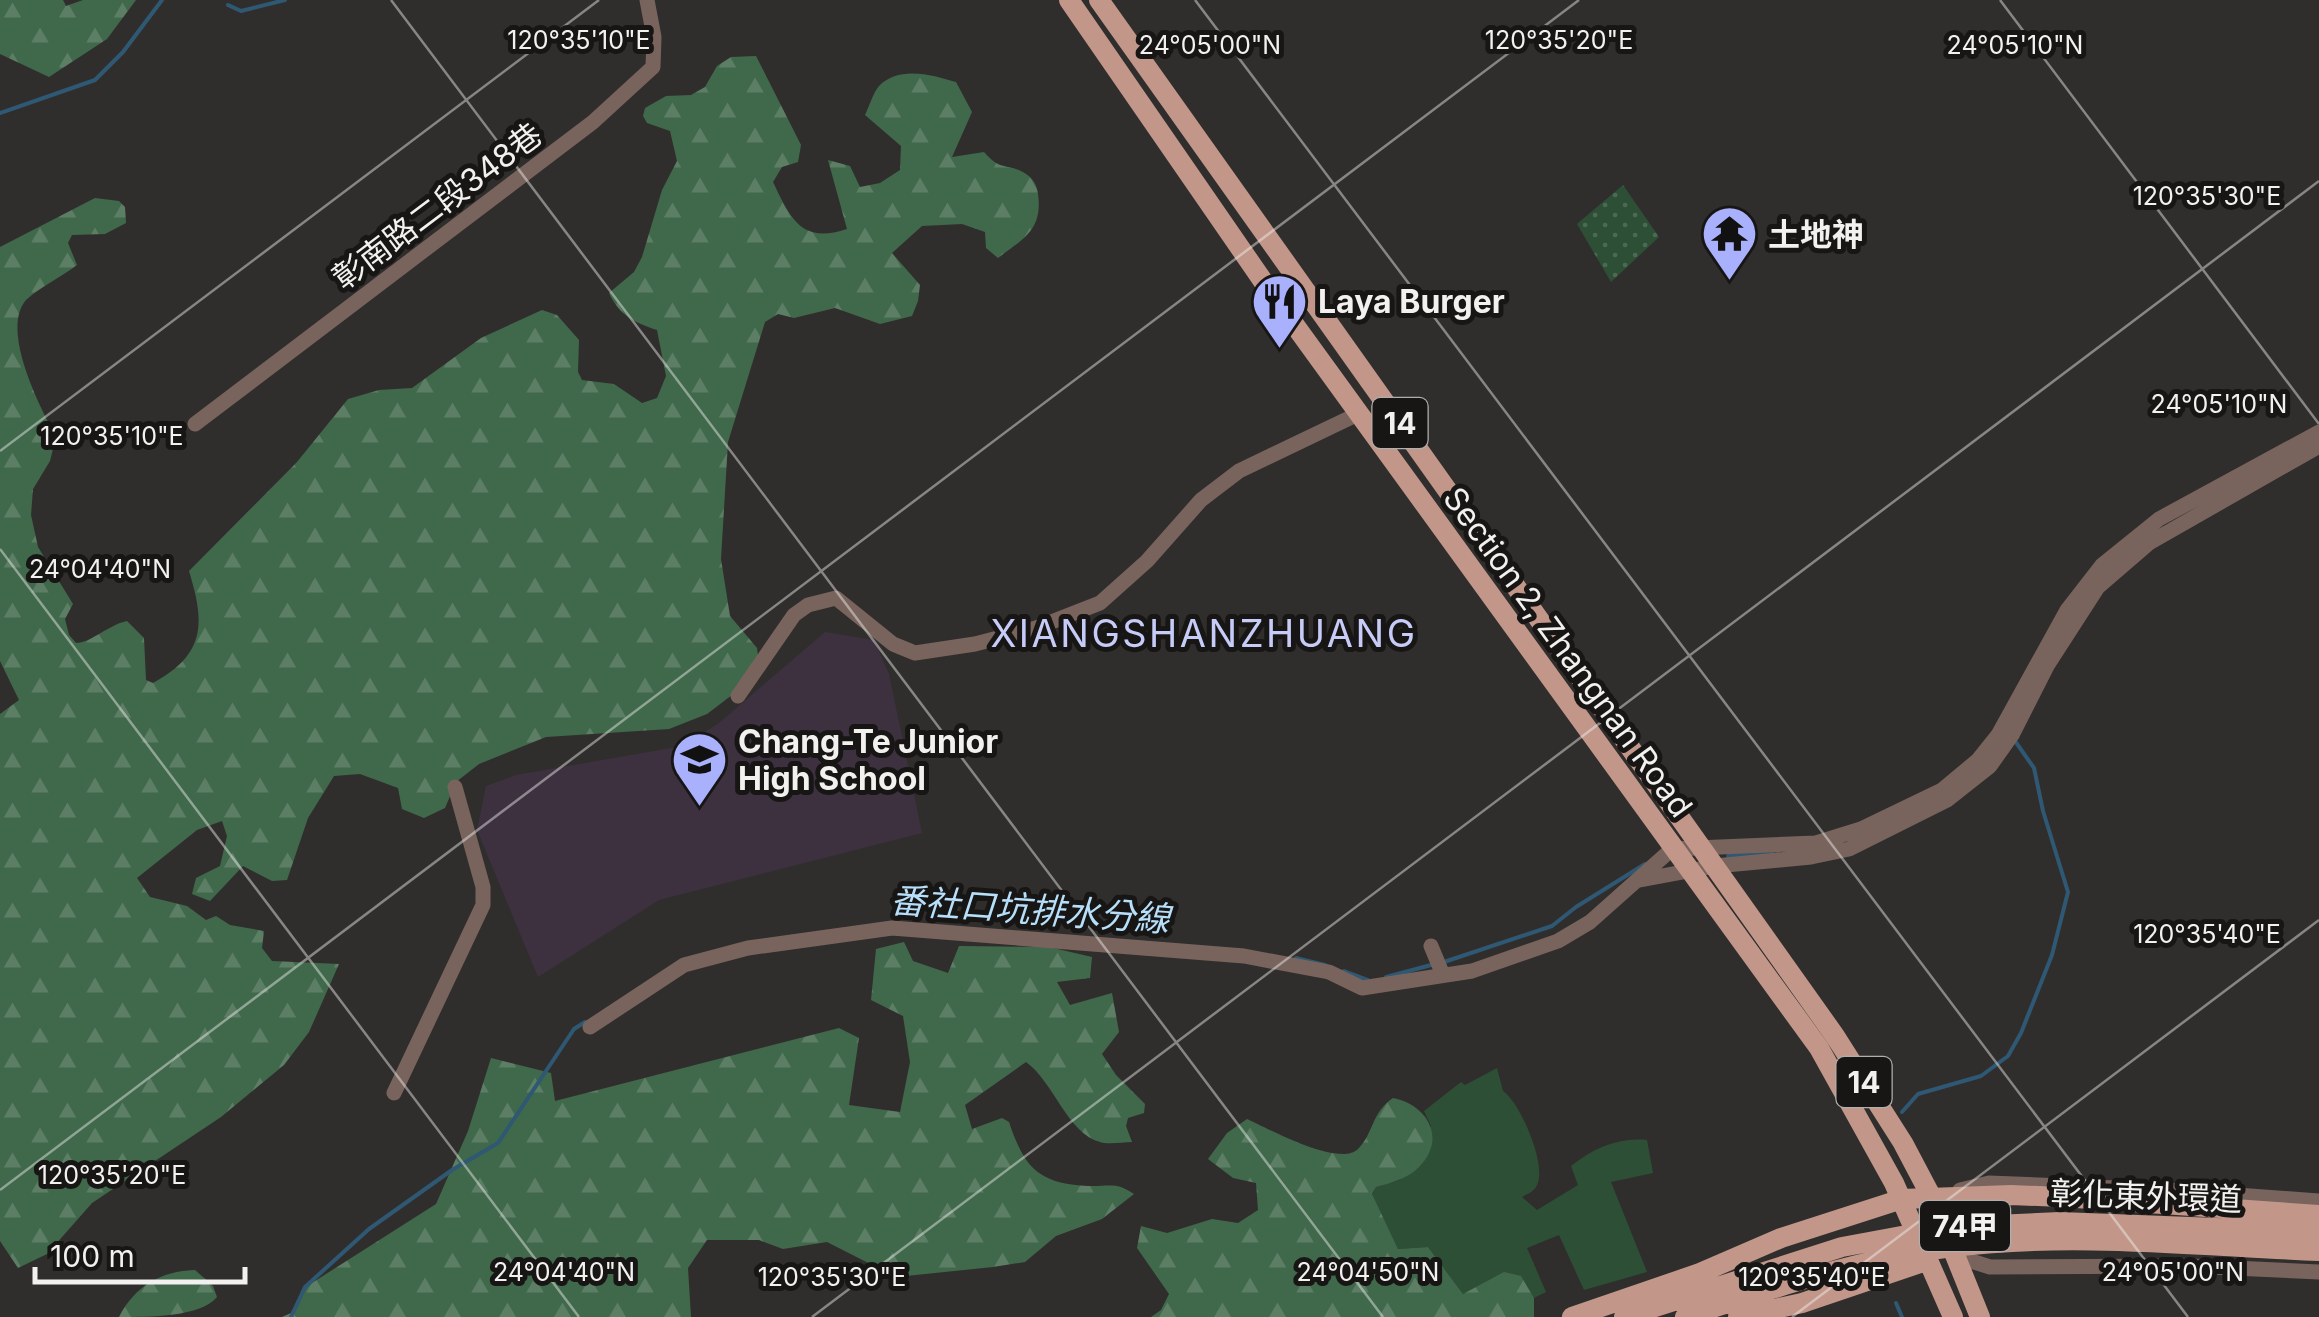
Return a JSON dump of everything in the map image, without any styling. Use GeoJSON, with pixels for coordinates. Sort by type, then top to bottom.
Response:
{"type":"FeatureCollection","features":[{"type":"Feature","properties":{"kind":"main road","name":"Section 2, Zhangnan Road"},"geometry":{"type":"LineString","coordinates":[[1069,0],[1265,284],[1672,849]]}},
{"type":"Feature","properties":{"kind":"main road","name":"Section 2, Zhangnan Road"},"geometry":{"type":"LineString","coordinates":[[1099,0],[1701,846]]}},
{"type":"Feature","properties":{"kind":"main road"},"geometry":{"type":"LineString","coordinates":[[1360,413],[1384,400]]}},
{"type":"Feature","properties":{"kind":"main road","name":"14"},"geometry":{"type":"LineString","coordinates":[[1701,846],[1835,1036],[1902,1143],[1932,1198],[1980,1317]]}},
{"type":"Feature","properties":{"kind":"main road","name":"14"},"geometry":{"type":"LineString","coordinates":[[1672,849],[1819,1048],[1873,1140],[1953,1317]]}},
{"type":"Feature","properties":{"kind":"main road"},"geometry":{"type":"LineString","coordinates":[[1902,1199],[2062,1197],[2319,1215]]}},
{"type":"Feature","properties":{"kind":"main road","name":"74甲"},"geometry":{"type":"LineString","coordinates":[[1572,1317],[1719,1265],[1781,1238],[1902,1199]]}},
{"type":"Feature","properties":{"kind":"main road","name":"彰化東外環道"},"geometry":{"type":"LineString","coordinates":[[1624,1317],[1842,1247],[1950,1228],[2060,1222],[2319,1232]]}},
{"type":"Feature","properties":{"kind":"main road","name":"彰化東外環道"},"geometry":{"type":"LineString","coordinates":[[1686,1317],[1847,1266],[1953,1247],[2061,1241],[2319,1251]]}},
{"type":"Feature","properties":{"kind":"main road"},"geometry":{"type":"LineString","coordinates":[[1929,1260],[2061,1254],[2319,1261]]}},
{"type":"Feature","properties":{"kind":"main road","name":"74甲"},"geometry":{"type":"LineString","coordinates":[[1738,1317],[1802,1303],[1929,1260]]}},
{"type":"Feature","properties":{"kind":"street","name":"彰南路二段348巷"},"geometry":{"type":"LineString","coordinates":[[194,424],[593,122],[653,67],[654,37],[647,0]]}},
{"type":"Feature","properties":{"kind":"street"},"geometry":{"type":"LineString","coordinates":[[738,696],[794,614],[808,605],[836,598],[893,644],[915,652],[975,644],[1036,628],[1100,603],[1148,561],[1201,500],[1239,470],[1360,413]]}},
{"type":"Feature","properties":{"kind":"street"},"geometry":{"type":"LineString","coordinates":[[590,1027],[684,965],[748,948],[892,928],[1244,956],[1329,972],[1362,988],[1472,971],[1558,940],[1590,922],[1672,849],[1816,844],[1861,829],[1942,790],[1978,760],[1998,735],[2082,588],[2118,552],[2159,518],[2319,432]]}},
{"type":"Feature","properties":{"kind":"street"},"geometry":{"type":"LineString","coordinates":[[1640,880],[1715,866],[1812,857],[1849,848],[1947,800],[1990,766],[2012,736],[2047,666],[2098,587],[2149,543],[2319,446]]}},
{"type":"Feature","properties":{"kind":"street"},"geometry":{"type":"LineString","coordinates":[[394,1093],[482,906],[482,887],[455,787]]}},
{"type":"Feature","properties":{"kind":"street"},"geometry":{"type":"LineString","coordinates":[[1431,946],[1442,975]]}},
{"type":"Feature","properties":{"kind":"street"},"geometry":{"type":"LineString","coordinates":[[1932,1198],[1989,1183],[2319,1201]]}},
{"type":"Feature","properties":{"kind":"street"},"geometry":{"type":"LineString","coordinates":[[1958,1258],[1990,1267],[2189,1266],[2319,1272]]}},
{"type":"Feature","properties":{"kind":"shaded area","name":"Chang-Te Junior High School"},"geometry":{"type":"Polygon","coordinates":[[[825,632],[874,640],[889,674],[922,833],[659,900],[538,977],[477,830],[486,786],[516,775],[683,746],[719,723],[825,632]]]}},
{"type":"Feature","properties":{"kind":"green space"},"geometry":{"type":"Polygon","coordinates":[[[0,0],[63,0],[66,6],[83,0],[136,0],[107,39],[49,77],[0,54],[0,0]]]}},
{"type":"Feature","properties":{"kind":"green space"},"geometry":{"type":"Polygon","coordinates":[[[756,56],[801,145],[798,162],[782,167],[773,182],[792,218],[809,231],[832,233],[847,229],[828,160],[850,166],[860,187],[880,183],[900,170],[901,146],[865,115],[879,86],[906,74],[956,82],[972,112],[952,157],[984,152],[996,163],[1028,176],[1038,194],[1034,225],[998,258],[986,248],[985,232],[962,224],[922,226],[892,253],[920,285],[912,316],[880,324],[835,308],[794,318],[778,314],[765,322],[728,442],[721,559],[730,616],[757,648],[759,664],[753,679],[707,714],[669,729],[546,737],[479,764],[456,782],[445,808],[424,818],[402,809],[398,788],[360,774],[334,776],[308,818],[287,880],[272,881],[243,866],[210,901],[192,894],[196,878],[220,866],[227,836],[222,821],[197,830],[137,878],[150,897],[187,906],[206,920],[216,916],[230,925],[264,931],[262,948],[272,961],[339,964],[309,1032],[284,1065],[221,1117],[92,1203],[47,1254],[18,1268],[0,1241],[0,714],[19,700],[0,661],[0,247],[95,198],[119,201],[125,207],[126,223],[105,234],[72,235],[68,243],[77,265],[26,300],[17,330],[25,368],[56,437],[50,461],[33,489],[31,515],[38,547],[73,604],[65,619],[69,635],[76,643],[82,642],[127,621],[144,638],[146,680],[153,683],[183,661],[197,636],[198,606],[189,571],[297,462],[348,399],[379,390],[412,388],[481,338],[542,310],[557,315],[579,340],[578,372],[582,380],[614,384],[642,403],[657,398],[666,376],[657,330],[628,317],[609,293],[634,272],[642,257],[662,190],[677,161],[670,131],[647,123],[643,116],[645,108],[666,96],[691,95],[705,87],[717,66],[731,57],[756,56]]]}},
{"type":"Feature","properties":{"kind":"green space"},"geometry":{"type":"Polygon","coordinates":[[[1623,185],[1659,237],[1611,282],[1577,224],[1623,185]]]}},
{"type":"Feature","properties":{"kind":"green space"},"geometry":{"type":"Polygon","coordinates":[[[904,942],[913,961],[948,973],[959,946],[1049,947],[1092,957],[1090,978],[1057,982],[1070,1005],[1112,993],[1119,1032],[1102,1054],[1116,1075],[1145,1104],[1144,1113],[1128,1118],[1126,1126],[1132,1142],[1104,1143],[1089,1137],[1026,1062],[965,1105],[972,1129],[1002,1118],[1009,1122],[1027,1161],[1045,1177],[1071,1185],[1117,1186],[1134,1194],[1102,1219],[1056,1236],[1025,1262],[993,1267],[896,1277],[827,1242],[783,1249],[759,1240],[707,1240],[688,1268],[691,1317],[282,1317],[291,1313],[304,1288],[436,1204],[468,1131],[491,1058],[551,1073],[555,1101],[839,1028],[859,1038],[849,1105],[900,1112],[910,1062],[903,1016],[871,1000],[876,949],[904,942]]]}},
{"type":"Feature","properties":{"kind":"green space"},"geometry":{"type":"Polygon","coordinates":[[[1497,1068],[1503,1091],[1517,1108],[1536,1151],[1539,1178],[1535,1189],[1522,1197],[1537,1210],[1578,1185],[1571,1166],[1589,1154],[1616,1142],[1647,1140],[1653,1173],[1611,1182],[1647,1272],[1584,1290],[1559,1235],[1527,1248],[1546,1292],[1534,1298],[1521,1276],[1463,1294],[1428,1247],[1398,1249],[1372,1195],[1376,1187],[1400,1180],[1431,1126],[1424,1111],[1461,1082],[1465,1085],[1497,1068]]]}},
{"type":"Feature","properties":{"kind":"green space"},"geometry":{"type":"Polygon","coordinates":[[[1393,1098],[1416,1108],[1430,1125],[1432,1135],[1432,1145],[1419,1167],[1404,1178],[1376,1187],[1372,1194],[1398,1249],[1428,1247],[1463,1294],[1504,1272],[1521,1276],[1534,1298],[1534,1317],[1151,1317],[1161,1310],[1169,1294],[1137,1248],[1141,1226],[1167,1233],[1212,1219],[1238,1223],[1258,1210],[1256,1183],[1233,1178],[1208,1159],[1227,1133],[1247,1119],[1320,1150],[1349,1154],[1363,1143],[1380,1110],[1393,1098]]]}},
{"type":"Feature","properties":{"kind":"green space"},"geometry":{"type":"Polygon","coordinates":[[[195,1270],[213,1286],[217,1297],[209,1304],[174,1314],[119,1317],[150,1282],[171,1273],[195,1270]]]}},
{"type":"Feature","properties":{"kind":"waterway"},"geometry":{"type":"LineString","coordinates":[[0,113],[95,80],[123,52],[162,0]]}},
{"type":"Feature","properties":{"kind":"waterway"},"geometry":{"type":"LineString","coordinates":[[228,5],[241,11],[285,0]]}},
{"type":"Feature","properties":{"kind":"waterway"},"geometry":{"type":"LineString","coordinates":[[1902,1112],[1918,1094],[1981,1076],[2008,1056],[2052,955],[2068,892],[2034,768],[2015,741]]}},
{"type":"Feature","properties":{"kind":"waterway","name":"番社口坑排水分線"},"geometry":{"type":"LineString","coordinates":[[1728,856],[1772,852]]}},
{"type":"Feature","properties":{"kind":"waterway","name":"番社口坑排水分線"},"geometry":{"type":"LineString","coordinates":[[1444,962],[1552,926],[1645,864]]}},
{"type":"Feature","properties":{"kind":"waterway","name":"番社口坑排水分線"},"geometry":{"type":"LineString","coordinates":[[1296,958],[1325,965]]}},
{"type":"Feature","properties":{"kind":"waterway","name":"番社口坑排水分線"},"geometry":{"type":"LineString","coordinates":[[1386,977],[1435,964]]}},
{"type":"Feature","properties":{"kind":"waterway","name":"番社口坑排水分線"},"geometry":{"type":"LineString","coordinates":[[1344,971],[1368,980]]}},
{"type":"Feature","properties":{"kind":"waterway","name":"番社口坑排水分線"},"geometry":{"type":"LineString","coordinates":[[291,1317],[305,1287],[369,1229],[452,1170],[498,1143],[574,1029],[585,1022]]}},
{"type":"Feature","properties":{"kind":"waterway"},"geometry":{"type":"LineString","coordinates":[[1896,1303],[1902,1317]]}},
{"type":"Feature","properties":{"kind":"place","name":"土地神"},"geometry":{"type":"Point","coordinates":[1729,283]}},
{"type":"Feature","properties":{"kind":"place","name":"Laya Burger"},"geometry":{"type":"Point","coordinates":[1279,350]}},
{"type":"Feature","properties":{"kind":"place","name":"Chang-Te Junior High School"},"geometry":{"type":"Point","coordinates":[699,808]}},
{"type":"Feature","properties":{"kind":"district","name":"XIANGSHANZHUANG"},"geometry":{"type":"Point","coordinates":[1204,633]}}]}
